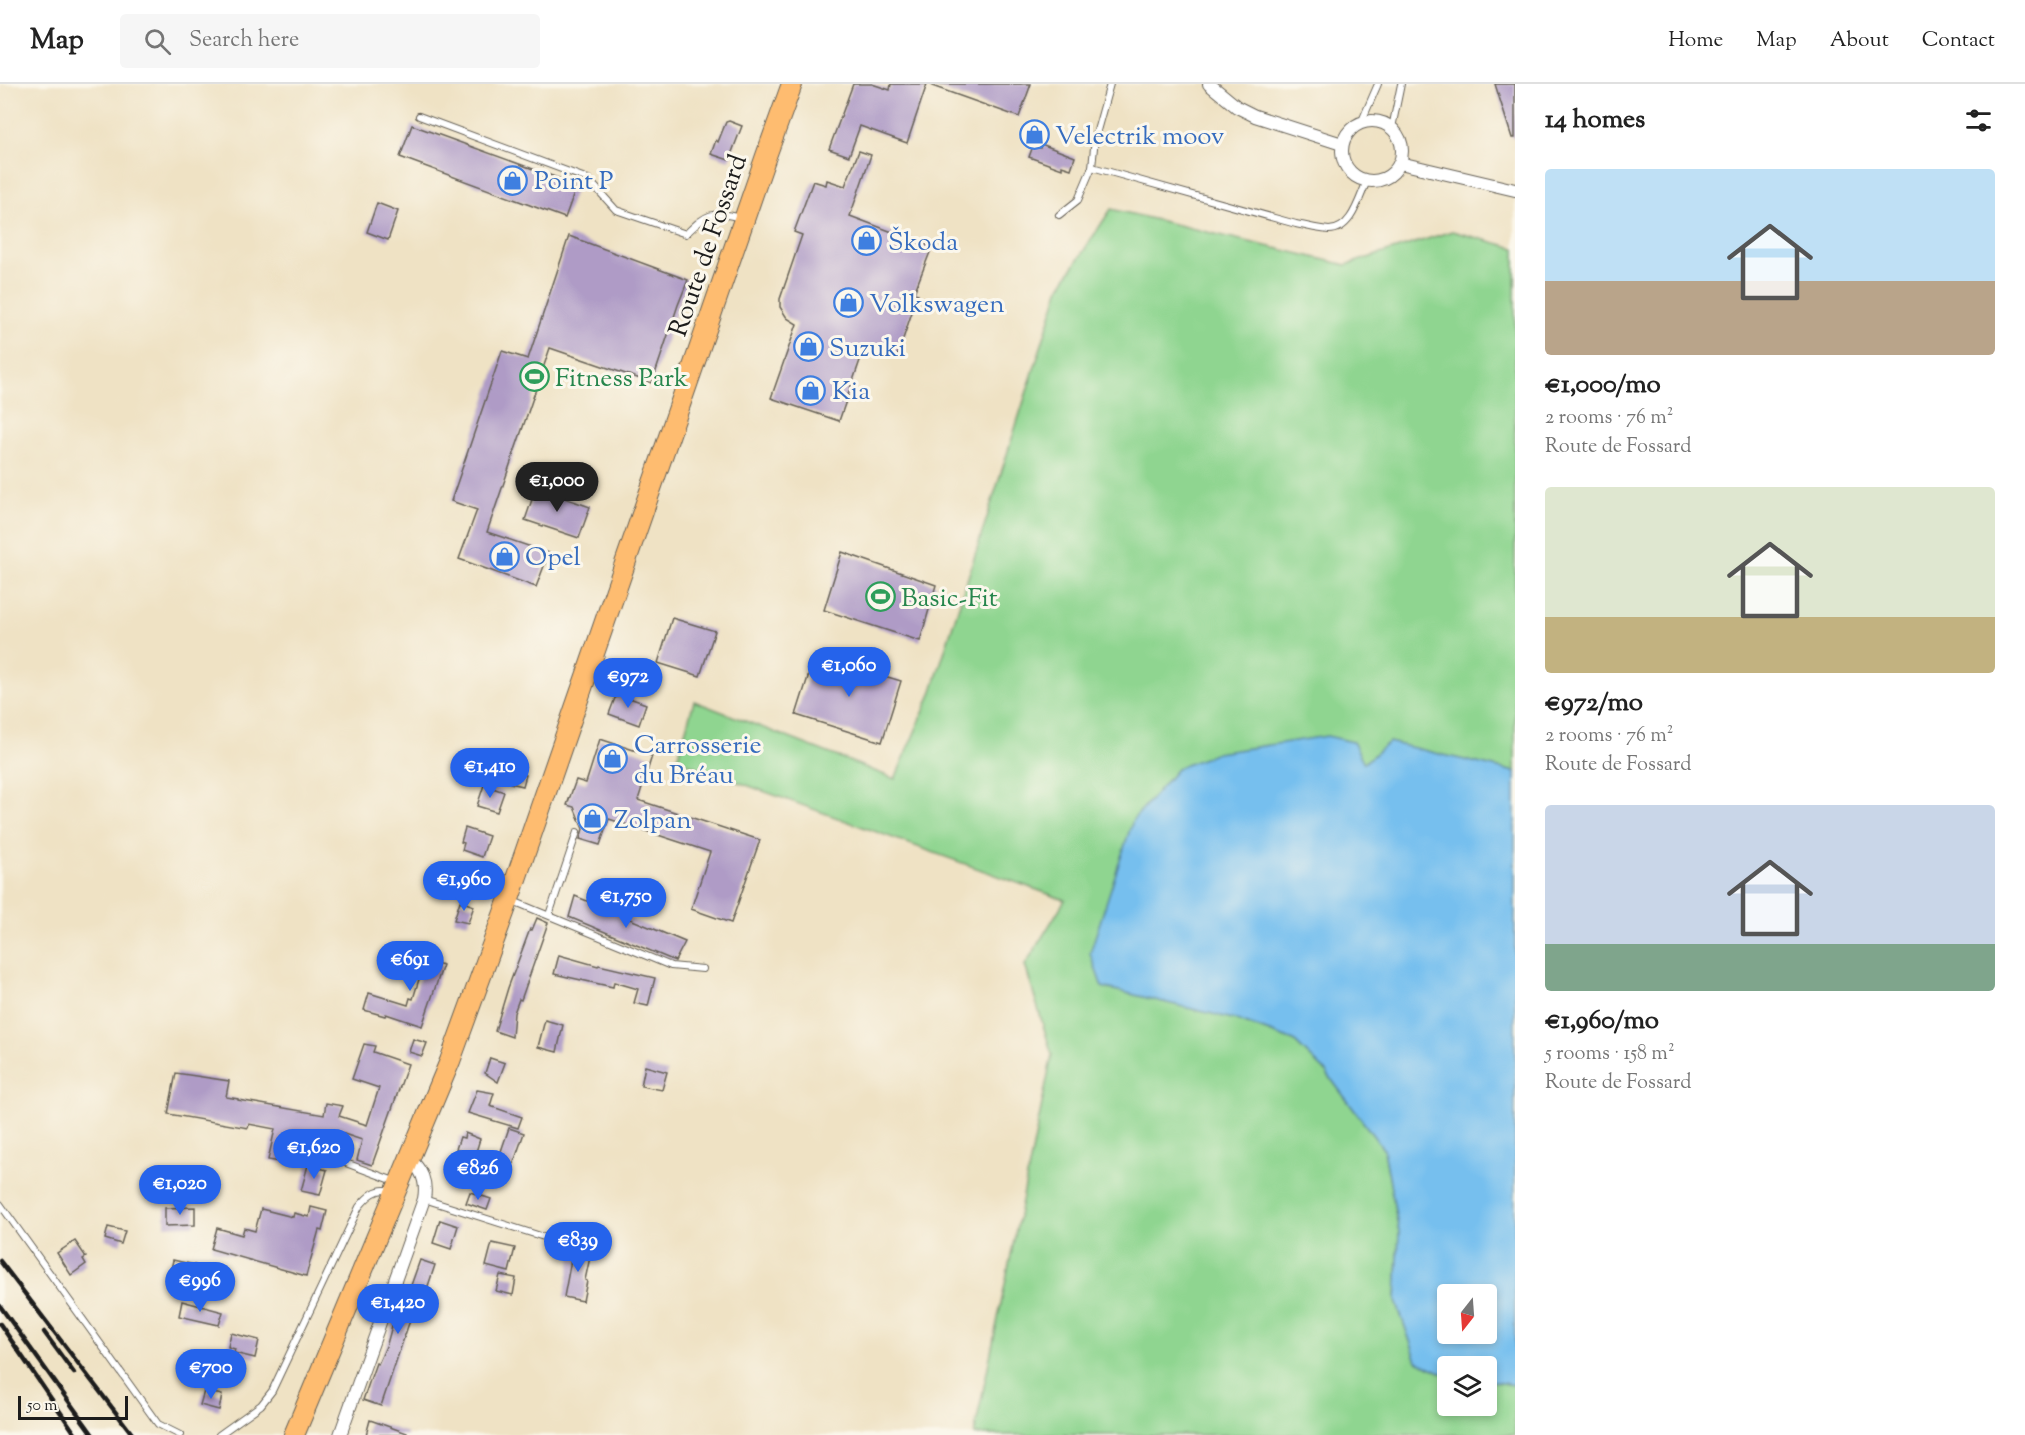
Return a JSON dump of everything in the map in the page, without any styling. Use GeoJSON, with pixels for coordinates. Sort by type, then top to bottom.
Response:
{"type":"FeatureCollection","features":[{"type":"Feature","properties":{"kind":"main road","name":"Route de Fossard"},"geometry":{"type":"LineString","coordinates":[[294,1435],[450,1061],[509,899],[792,84]]}},
{"type":"Feature","properties":{"kind":"street"},"geometry":{"type":"LineString","coordinates":[[1209,84],[1237,107],[1255,116],[1342,144]]}},
{"type":"Feature","properties":{"kind":"street"},"geometry":{"type":"LineString","coordinates":[[1373,120],[1383,122],[1398,135],[1402,144],[1400,163],[1386,177],[1367,181],[1358,178],[1344,163],[1341,154],[1342,144],[1349,130],[1361,123],[1373,120]]}},
{"type":"Feature","properties":{"kind":"street"},"geometry":{"type":"LineString","coordinates":[[1400,163],[1515,190]]}},
{"type":"Feature","properties":{"kind":"street"},"geometry":{"type":"LineString","coordinates":[[340,1435],[424,1199],[426,1188],[420,1171],[417,1164],[408,1159]]}},
{"type":"Feature","properties":{"kind":"lane"},"geometry":{"type":"LineString","coordinates":[[1059,215],[1078,200],[1092,167],[1095,138],[1110,84]]}},
{"type":"Feature","properties":{"kind":"lane"},"geometry":{"type":"LineString","coordinates":[[1361,123],[1377,84]]}},
{"type":"Feature","properties":{"kind":"lane"},"geometry":{"type":"LineString","coordinates":[[1392,128],[1401,84]]}},
{"type":"Feature","properties":{"kind":"lane"},"geometry":{"type":"LineString","coordinates":[[419,116],[588,178],[616,210],[686,234],[702,219],[720,213],[745,218]]}},
{"type":"Feature","properties":{"kind":"lane"},"geometry":{"type":"LineString","coordinates":[[1092,167],[1296,224],[1330,230],[1341,227],[1349,220],[1367,181]]}},
{"type":"Feature","properties":{"kind":"lane"},"geometry":{"type":"LineString","coordinates":[[549,915],[576,832]]}},
{"type":"Feature","properties":{"kind":"lane"},"geometry":{"type":"LineString","coordinates":[[509,899],[671,966],[703,969]]}},
{"type":"Feature","properties":{"kind":"lane"},"geometry":{"type":"LineString","coordinates":[[308,1149],[397,1187]]}},
{"type":"Feature","properties":{"kind":"lane"},"geometry":{"type":"LineString","coordinates":[[219,1435],[261,1406],[272,1391],[359,1208],[378,1190],[397,1187]]}},
{"type":"Feature","properties":{"kind":"lane"},"geometry":{"type":"LineString","coordinates":[[424,1199],[548,1238]]}},
{"type":"Feature","properties":{"kind":"lane"},"geometry":{"type":"LineString","coordinates":[[0,1204],[158,1424],[180,1435]]}},
{"type":"Feature","properties":{"kind":"green space"},"geometry":{"type":"Polygon","coordinates":[[[1111,209],[1346,265],[1452,231],[1515,248],[1515,772],[1389,742],[1237,1020],[1294,1041],[1326,1072],[1384,1150],[1399,1232],[1396,1301],[1417,1361],[1437,1370],[1437,1416],[1497,1416],[1497,1382],[1515,1385],[1515,1435],[974,1435],[1052,1055],[1025,965],[1065,900],[677,760],[694,701],[895,779],[931,694],[1060,287],[1111,209]]]}},
{"type":"Feature","properties":{"kind":"water"},"geometry":{"type":"Polygon","coordinates":[[[1327,736],[1353,742],[1364,763],[1389,742],[1515,772],[1515,1385],[1497,1382],[1497,1356],[1437,1356],[1437,1370],[1417,1361],[1396,1301],[1399,1232],[1384,1150],[1326,1072],[1294,1041],[1237,1020],[1102,987],[1090,953],[1133,820],[1178,768],[1217,753],[1327,736]]]}},
{"type":"Feature","properties":{"kind":"building"},"geometry":{"type":"Polygon","coordinates":[[[853,84],[872,84],[890,90],[891,84],[927,84],[907,143],[860,126],[849,156],[829,149],[853,84]]]}},
{"type":"Feature","properties":{"kind":"building"},"geometry":{"type":"Polygon","coordinates":[[[932,84],[1031,84],[1019,117],[932,86],[932,84]]]}},
{"type":"Feature","properties":{"kind":"building"},"geometry":{"type":"Polygon","coordinates":[[[1495,84],[1515,84],[1515,138],[1512,138],[1495,84]]]}},
{"type":"Feature","properties":{"kind":"building"},"geometry":{"type":"Polygon","coordinates":[[[726,122],[742,126],[729,160],[711,154],[716,140],[718,142],[726,122]]]}},
{"type":"Feature","properties":{"kind":"building","name":"Point P"},"geometry":{"type":"Polygon","coordinates":[[[412,125],[577,185],[565,218],[400,157],[412,125]]]}},
{"type":"Feature","properties":{"kind":"building"},"geometry":{"type":"Polygon","coordinates":[[[1041,144],[1075,157],[1071,169],[1062,166],[1062,169],[1029,157],[1033,146],[1040,148],[1041,144]]]}},
{"type":"Feature","properties":{"kind":"building"},"geometry":{"type":"Polygon","coordinates":[[[859,151],[871,155],[850,216],[932,247],[914,293],[918,294],[897,357],[865,346],[839,421],[771,398],[797,324],[787,318],[780,307],[780,299],[802,235],[794,232],[813,181],[826,185],[827,180],[845,186],[859,151]]]}},
{"type":"Feature","properties":{"kind":"building"},"geometry":{"type":"Polygon","coordinates":[[[377,203],[398,211],[388,240],[367,232],[377,203]]]}},
{"type":"Feature","properties":{"kind":"building"},"geometry":{"type":"Polygon","coordinates":[[[569,236],[688,280],[652,383],[550,348],[487,532],[549,553],[536,587],[459,559],[477,510],[451,501],[502,351],[528,359],[569,236]]]}},
{"type":"Feature","properties":{"kind":"building"},"geometry":{"type":"Polygon","coordinates":[[[536,488],[590,507],[579,538],[525,520],[536,488]]]}},
{"type":"Feature","properties":{"kind":"building","name":"Basic-Fit"},"geometry":{"type":"Polygon","coordinates":[[[842,552],[936,585],[920,641],[824,610],[842,552]]]}},
{"type":"Feature","properties":{"kind":"building"},"geometry":{"type":"Polygon","coordinates":[[[672,618],[715,631],[700,676],[658,663],[672,618]]]}},
{"type":"Feature","properties":{"kind":"building"},"geometry":{"type":"Polygon","coordinates":[[[815,655],[901,681],[882,742],[796,715],[815,655]]]}},
{"type":"Feature","properties":{"kind":"building"},"geometry":{"type":"Polygon","coordinates":[[[621,695],[646,704],[639,725],[609,714],[615,698],[621,695]]]}},
{"type":"Feature","properties":{"kind":"building"},"geometry":{"type":"Polygon","coordinates":[[[600,739],[652,756],[638,800],[760,840],[731,923],[691,909],[710,852],[609,819],[600,845],[580,839],[583,829],[574,807],[567,805],[576,780],[586,783],[600,739]]]}},
{"type":"Feature","properties":{"kind":"building"},"geometry":{"type":"Polygon","coordinates":[[[514,771],[526,775],[523,786],[510,783],[514,771]]]}},
{"type":"Feature","properties":{"kind":"building"},"geometry":{"type":"Polygon","coordinates":[[[484,785],[504,792],[497,812],[477,806],[484,785]]]}},
{"type":"Feature","properties":{"kind":"building"},"geometry":{"type":"Polygon","coordinates":[[[465,828],[489,836],[482,857],[462,850],[464,843],[461,842],[465,828]]]}},
{"type":"Feature","properties":{"kind":"building"},"geometry":{"type":"Polygon","coordinates":[[[575,896],[685,942],[675,961],[569,917],[575,896]]]}},
{"type":"Feature","properties":{"kind":"building"},"geometry":{"type":"Polygon","coordinates":[[[460,901],[474,906],[468,923],[454,920],[460,901]]]}},
{"type":"Feature","properties":{"kind":"building"},"geometry":{"type":"Polygon","coordinates":[[[537,918],[548,923],[521,1000],[519,999],[514,1013],[512,1037],[495,1031],[508,988],[530,929],[532,930],[537,918]]]}},
{"type":"Feature","properties":{"kind":"building"},"geometry":{"type":"Polygon","coordinates":[[[400,953],[443,965],[422,1026],[386,1014],[385,1016],[364,1010],[369,993],[408,1005],[410,998],[413,999],[420,976],[395,969],[400,953]]]}},
{"type":"Feature","properties":{"kind":"building"},"geometry":{"type":"Polygon","coordinates":[[[559,955],[655,978],[648,1006],[634,1003],[638,989],[614,982],[613,987],[554,974],[559,955]]]}},
{"type":"Feature","properties":{"kind":"building"},"geometry":{"type":"Polygon","coordinates":[[[545,1020],[563,1025],[557,1052],[538,1047],[545,1020]]]}},
{"type":"Feature","properties":{"kind":"building"},"geometry":{"type":"Polygon","coordinates":[[[413,1039],[427,1043],[422,1056],[409,1052],[413,1039]]]}},
{"type":"Feature","properties":{"kind":"building"},"geometry":{"type":"Polygon","coordinates":[[[364,1044],[375,1046],[373,1052],[408,1064],[372,1165],[357,1160],[362,1140],[329,1129],[327,1136],[305,1131],[297,1165],[268,1160],[275,1129],[249,1124],[248,1128],[168,1114],[176,1073],[229,1081],[226,1097],[238,1100],[324,1115],[326,1103],[343,1106],[339,1116],[367,1125],[379,1088],[352,1079],[364,1044]]]}},
{"type":"Feature","properties":{"kind":"building"},"geometry":{"type":"Polygon","coordinates":[[[490,1058],[505,1063],[498,1082],[485,1073],[490,1058]]]}},
{"type":"Feature","properties":{"kind":"building"},"geometry":{"type":"Polygon","coordinates":[[[645,1066],[667,1072],[662,1090],[641,1086],[645,1066]]]}},
{"type":"Feature","properties":{"kind":"building"},"geometry":{"type":"Polygon","coordinates":[[[477,1090],[494,1093],[490,1106],[522,1117],[518,1128],[468,1113],[477,1090]]]}},
{"type":"Feature","properties":{"kind":"building"},"geometry":{"type":"Polygon","coordinates":[[[509,1128],[524,1133],[512,1168],[497,1163],[509,1128]]]}},
{"type":"Feature","properties":{"kind":"building"},"geometry":{"type":"Polygon","coordinates":[[[465,1133],[480,1139],[475,1155],[481,1158],[477,1169],[456,1164],[460,1151],[456,1149],[460,1137],[464,1138],[465,1133]]]}},
{"type":"Feature","properties":{"kind":"building"},"geometry":{"type":"Polygon","coordinates":[[[308,1165],[327,1170],[320,1195],[301,1191],[308,1165]]]}},
{"type":"Feature","properties":{"kind":"building"},"geometry":{"type":"Polygon","coordinates":[[[470,1192],[491,1199],[487,1210],[466,1203],[470,1192]]]}},
{"type":"Feature","properties":{"kind":"building"},"geometry":{"type":"Polygon","coordinates":[[[195,1207],[195,1225],[165,1226],[165,1208],[195,1207]]]}},
{"type":"Feature","properties":{"kind":"building"},"geometry":{"type":"Polygon","coordinates":[[[311,1207],[327,1211],[306,1276],[211,1249],[217,1228],[242,1235],[244,1228],[255,1231],[261,1209],[293,1217],[294,1213],[309,1217],[311,1207]]]}},
{"type":"Feature","properties":{"kind":"building"},"geometry":{"type":"Polygon","coordinates":[[[440,1220],[458,1226],[451,1249],[433,1243],[440,1220]]]}},
{"type":"Feature","properties":{"kind":"building"},"geometry":{"type":"Polygon","coordinates":[[[108,1227],[125,1231],[121,1244],[105,1239],[108,1227]]]}},
{"type":"Feature","properties":{"kind":"building"},"geometry":{"type":"Polygon","coordinates":[[[75,1241],[86,1257],[83,1259],[86,1264],[71,1275],[57,1253],[75,1241]]]}},
{"type":"Feature","properties":{"kind":"building"},"geometry":{"type":"Polygon","coordinates":[[[492,1243],[515,1248],[509,1272],[486,1266],[492,1243]]]}},
{"type":"Feature","properties":{"kind":"building"},"geometry":{"type":"Polygon","coordinates":[[[574,1244],[592,1248],[583,1301],[564,1297],[574,1244]]]}},
{"type":"Feature","properties":{"kind":"building"},"geometry":{"type":"Polygon","coordinates":[[[173,1260],[195,1265],[193,1286],[169,1279],[173,1260]]]}},
{"type":"Feature","properties":{"kind":"building"},"geometry":{"type":"Polygon","coordinates":[[[420,1260],[435,1265],[424,1298],[420,1297],[408,1326],[381,1406],[363,1400],[376,1363],[378,1364],[387,1344],[398,1304],[404,1305],[420,1260]]]}},
{"type":"Feature","properties":{"kind":"building"},"geometry":{"type":"Polygon","coordinates":[[[500,1275],[516,1278],[513,1295],[496,1291],[500,1275]]]}},
{"type":"Feature","properties":{"kind":"building"},"geometry":{"type":"Polygon","coordinates":[[[182,1301],[223,1312],[219,1325],[179,1316],[182,1301]]]}},
{"type":"Feature","properties":{"kind":"building"},"geometry":{"type":"Polygon","coordinates":[[[231,1333],[259,1340],[255,1358],[234,1353],[235,1349],[228,1347],[231,1333]]]}},
{"type":"Feature","properties":{"kind":"building"},"geometry":{"type":"Polygon","coordinates":[[[204,1391],[222,1395],[219,1410],[200,1405],[204,1391]]]}},
{"type":"Feature","properties":{"kind":"building"},"geometry":{"type":"Polygon","coordinates":[[[370,1420],[407,1433],[407,1435],[366,1435],[370,1420]]]}},
{"type":"Feature","properties":{"kind":"railway"},"geometry":{"type":"LineString","coordinates":[[0,1261],[133,1435]]}},
{"type":"Feature","properties":{"kind":"railway"},"geometry":{"type":"LineString","coordinates":[[0,1306],[93,1435]]}},
{"type":"Feature","properties":{"kind":"railway"},"geometry":{"type":"LineString","coordinates":[[0,1324],[76,1435]]}},
{"type":"Feature","properties":{"kind":"railway"},"geometry":{"type":"LineString","coordinates":[[44,1332],[74,1373]]}},
{"type":"Feature","properties":{"kind":"place","name":"Velectrik moov"},"geometry":{"type":"Point","coordinates":[1034,135]}},
{"type":"Feature","properties":{"kind":"place","name":"Point P"},"geometry":{"type":"Point","coordinates":[513,180]}},
{"type":"Feature","properties":{"kind":"place","name":"Škoda"},"geometry":{"type":"Point","coordinates":[867,241]}},
{"type":"Feature","properties":{"kind":"place","name":"Volkswagen"},"geometry":{"type":"Point","coordinates":[848,303]}},
{"type":"Feature","properties":{"kind":"place","name":"Suzuki"},"geometry":{"type":"Point","coordinates":[808,347]}},
{"type":"Feature","properties":{"kind":"place","name":"Fitness Park"},"geometry":{"type":"Point","coordinates":[534,377]}},
{"type":"Feature","properties":{"kind":"place","name":"Kia"},"geometry":{"type":"Point","coordinates":[811,390]}},
{"type":"Feature","properties":{"kind":"place","name":"Opel"},"geometry":{"type":"Point","coordinates":[504,556]}},
{"type":"Feature","properties":{"kind":"place","name":"Basic-Fit"},"geometry":{"type":"Point","coordinates":[880,597]}},
{"type":"Feature","properties":{"kind":"place","name":"Carrosserie du Bréau"},"geometry":{"type":"Point","coordinates":[613,759]}},
{"type":"Feature","properties":{"kind":"place","name":"Zolpan"},"geometry":{"type":"Point","coordinates":[593,819]}}]}
